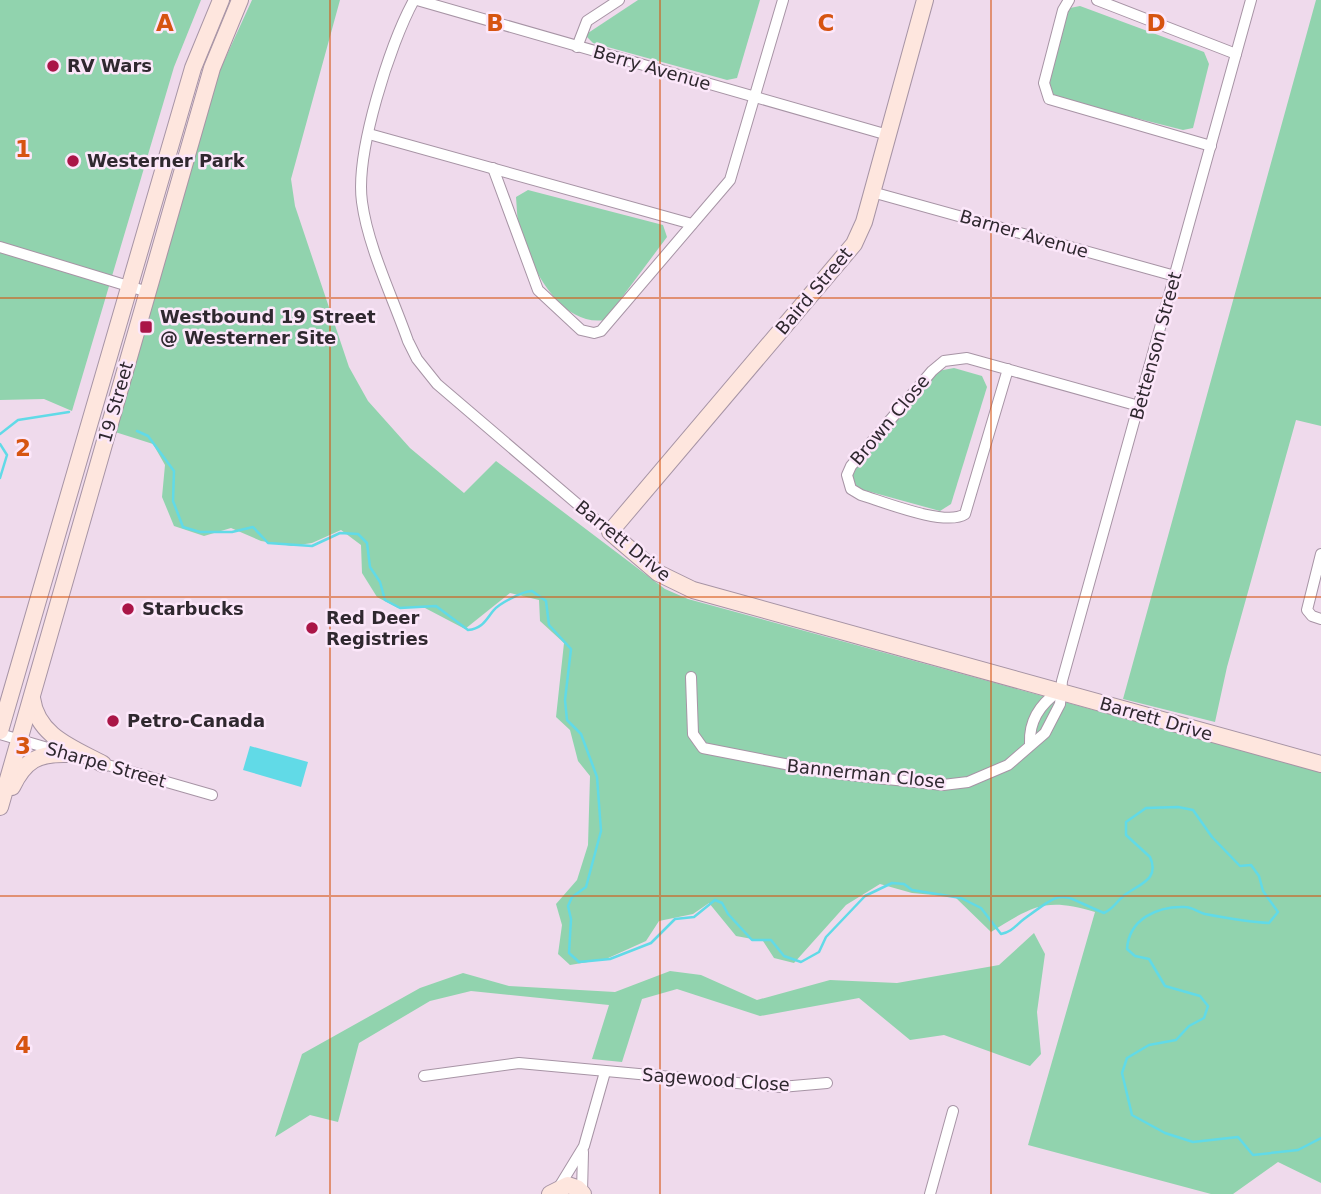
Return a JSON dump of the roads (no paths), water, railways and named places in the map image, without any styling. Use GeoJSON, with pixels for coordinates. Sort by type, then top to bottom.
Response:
{"type":"FeatureCollection","features":[{"type":"Feature","properties":{"kind":"main road","name":"19 Street"},"geometry":{"type":"LineString","coordinates":[[0,733],[192,68],[221,0]]}},
{"type":"Feature","properties":{"kind":"main road","name":"19 Street"},"geometry":{"type":"LineString","coordinates":[[0,809],[212,68],[240,0]]}},
{"type":"Feature","properties":{"kind":"main road","name":"Baird Street"},"geometry":{"type":"LineString","coordinates":[[610,532],[848,252],[860,231],[872,192],[925,0]]}},
{"type":"Feature","properties":{"kind":"main road","name":"Barrett Drive"},"geometry":{"type":"LineString","coordinates":[[610,532],[658,573],[693,590],[1321,764]]}},
{"type":"Feature","properties":{"kind":"main road"},"geometry":{"type":"LineString","coordinates":[[32,696],[36,715],[48,732],[103,764]]}},
{"type":"Feature","properties":{"kind":"main road"},"geometry":{"type":"LineString","coordinates":[[0,809],[18,775],[30,760],[42,754],[68,754]]}},
{"type":"Feature","properties":{"kind":"main road"},"geometry":{"type":"LineString","coordinates":[[552,1191],[573,1186],[583,1193]]}},
{"type":"Feature","properties":{"kind":"street","name":"Berry Avenue"},"geometry":{"type":"LineString","coordinates":[[416,0],[888,135]]}},
{"type":"Feature","properties":{"kind":"street","name":"Barrett Drive"},"geometry":{"type":"LineString","coordinates":[[416,0],[399,32],[369,134],[361,175],[363,211],[417,359],[436,384],[610,532]]}},
{"type":"Feature","properties":{"kind":"street"},"geometry":{"type":"LineString","coordinates":[[577,47],[587,21],[619,0]]}},
{"type":"Feature","properties":{"kind":"street"},"geometry":{"type":"LineString","coordinates":[[493,168],[538,290],[581,330],[590,333],[604,328],[733,175],[783,0]]}},
{"type":"Feature","properties":{"kind":"street"},"geometry":{"type":"LineString","coordinates":[[1069,0],[1063,10],[1044,83],[1049,99],[1211,146]]}},
{"type":"Feature","properties":{"kind":"street"},"geometry":{"type":"LineString","coordinates":[[1097,0],[1236,54]]}},
{"type":"Feature","properties":{"kind":"street","name":"Bettenson Street"},"geometry":{"type":"LineString","coordinates":[[1059,691],[1251,0]]}},
{"type":"Feature","properties":{"kind":"street"},"geometry":{"type":"LineString","coordinates":[[369,134],[692,225]]}},
{"type":"Feature","properties":{"kind":"street","name":"Barner Avenue"},"geometry":{"type":"LineString","coordinates":[[872,192],[1175,276]]}},
{"type":"Feature","properties":{"kind":"street"},"geometry":{"type":"LineString","coordinates":[[0,247],[148,292]]}},
{"type":"Feature","properties":{"kind":"street","name":"Brown Close"},"geometry":{"type":"LineString","coordinates":[[1008,369],[970,505],[961,517],[942,518],[861,495],[852,489],[848,475],[851,466],[937,365],[962,358],[1008,369],[1139,406]]}},
{"type":"Feature","properties":{"kind":"street"},"geometry":{"type":"LineString","coordinates":[[1321,554],[1307,610],[1312,616],[1321,619]]}},
{"type":"Feature","properties":{"kind":"street","name":"Bannerman Close"},"geometry":{"type":"LineString","coordinates":[[691,677],[695,740],[703,748],[715,753],[831,773],[943,785],[968,782],[1008,765],[1030,743],[1045,733],[1060,704],[1059,691]]}},
{"type":"Feature","properties":{"kind":"street","name":"Sharpe Street"},"geometry":{"type":"LineString","coordinates":[[0,733],[212,795]]}},
{"type":"Feature","properties":{"kind":"street","name":"Sagewood Close"},"geometry":{"type":"LineString","coordinates":[[424,1076],[519,1063],[781,1087],[827,1083]]}},
{"type":"Feature","properties":{"kind":"street"},"geometry":{"type":"LineString","coordinates":[[583,1193],[584,1146],[605,1072]]}},
{"type":"Feature","properties":{"kind":"street"},"geometry":{"type":"LineString","coordinates":[[930,1194],[953,1111]]}},
{"type":"Feature","properties":{"kind":"street"},"geometry":{"type":"LineString","coordinates":[[552,1191],[584,1146]]}},
{"type":"Feature","properties":{"kind":"water"},"geometry":{"type":"Polygon","coordinates":[[[250,746],[308,762],[301,787],[243,770],[250,746]]]}},
{"type":"Feature","properties":{"kind":"waterway"},"geometry":{"type":"LineString","coordinates":[[0,434],[18,420],[69,412]]}},
{"type":"Feature","properties":{"kind":"waterway"},"geometry":{"type":"LineString","coordinates":[[137,431],[148,436],[174,471],[173,501],[183,527],[200,532],[232,532],[253,527],[268,543],[312,546],[340,533],[358,534],[367,543],[370,567],[380,582],[385,600],[400,608],[436,606],[468,630],[480,626],[496,608],[523,593],[532,591],[546,601],[549,625],[571,649],[565,700],[567,720],[581,734],[597,777],[601,831],[586,887],[572,897],[568,906],[571,919],[569,953],[579,962],[610,959],[651,943],[675,919],[694,917],[715,900],[722,903],[728,914],[752,940],[771,940],[784,956],[801,962],[819,952],[826,937],[865,896],[892,883],[904,884],[912,890],[961,898],[981,908],[1001,934],[1011,930],[1056,898],[1070,898],[1104,913],[1147,880],[1152,871],[1150,857],[1126,835],[1126,822],[1146,808],[1178,807],[1193,810],[1212,837],[1240,866],[1251,865],[1259,876],[1263,891],[1278,912],[1269,923],[1205,914],[1188,907],[1175,907],[1146,916],[1133,930],[1127,949],[1135,956],[1149,959],[1165,986],[1200,996],[1208,1006],[1204,1018],[1189,1026],[1176,1040],[1149,1045],[1127,1058],[1122,1073],[1132,1115],[1165,1133],[1193,1142],[1238,1137],[1253,1155],[1298,1150],[1321,1138]]}},
{"type":"Feature","properties":{"kind":"waterway"},"geometry":{"type":"LineString","coordinates":[[0,444],[7,455],[0,478]]}},
{"type":"Feature","properties":{"kind":"place","name":"RV Wars"},"geometry":{"type":"Point","coordinates":[53,66]}},
{"type":"Feature","properties":{"kind":"place","name":"Westerner Park"},"geometry":{"type":"Point","coordinates":[73,161]}},
{"type":"Feature","properties":{"kind":"place","name":"Westbound 19 Street @ Westerner Site"},"geometry":{"type":"Point","coordinates":[146,327]}},
{"type":"Feature","properties":{"kind":"place","name":"Starbucks"},"geometry":{"type":"Point","coordinates":[128,609]}},
{"type":"Feature","properties":{"kind":"place","name":"Red Deer Registries"},"geometry":{"type":"Point","coordinates":[312,628]}},
{"type":"Feature","properties":{"kind":"place","name":"Petro-Canada"},"geometry":{"type":"Point","coordinates":[113,721]}}]}
